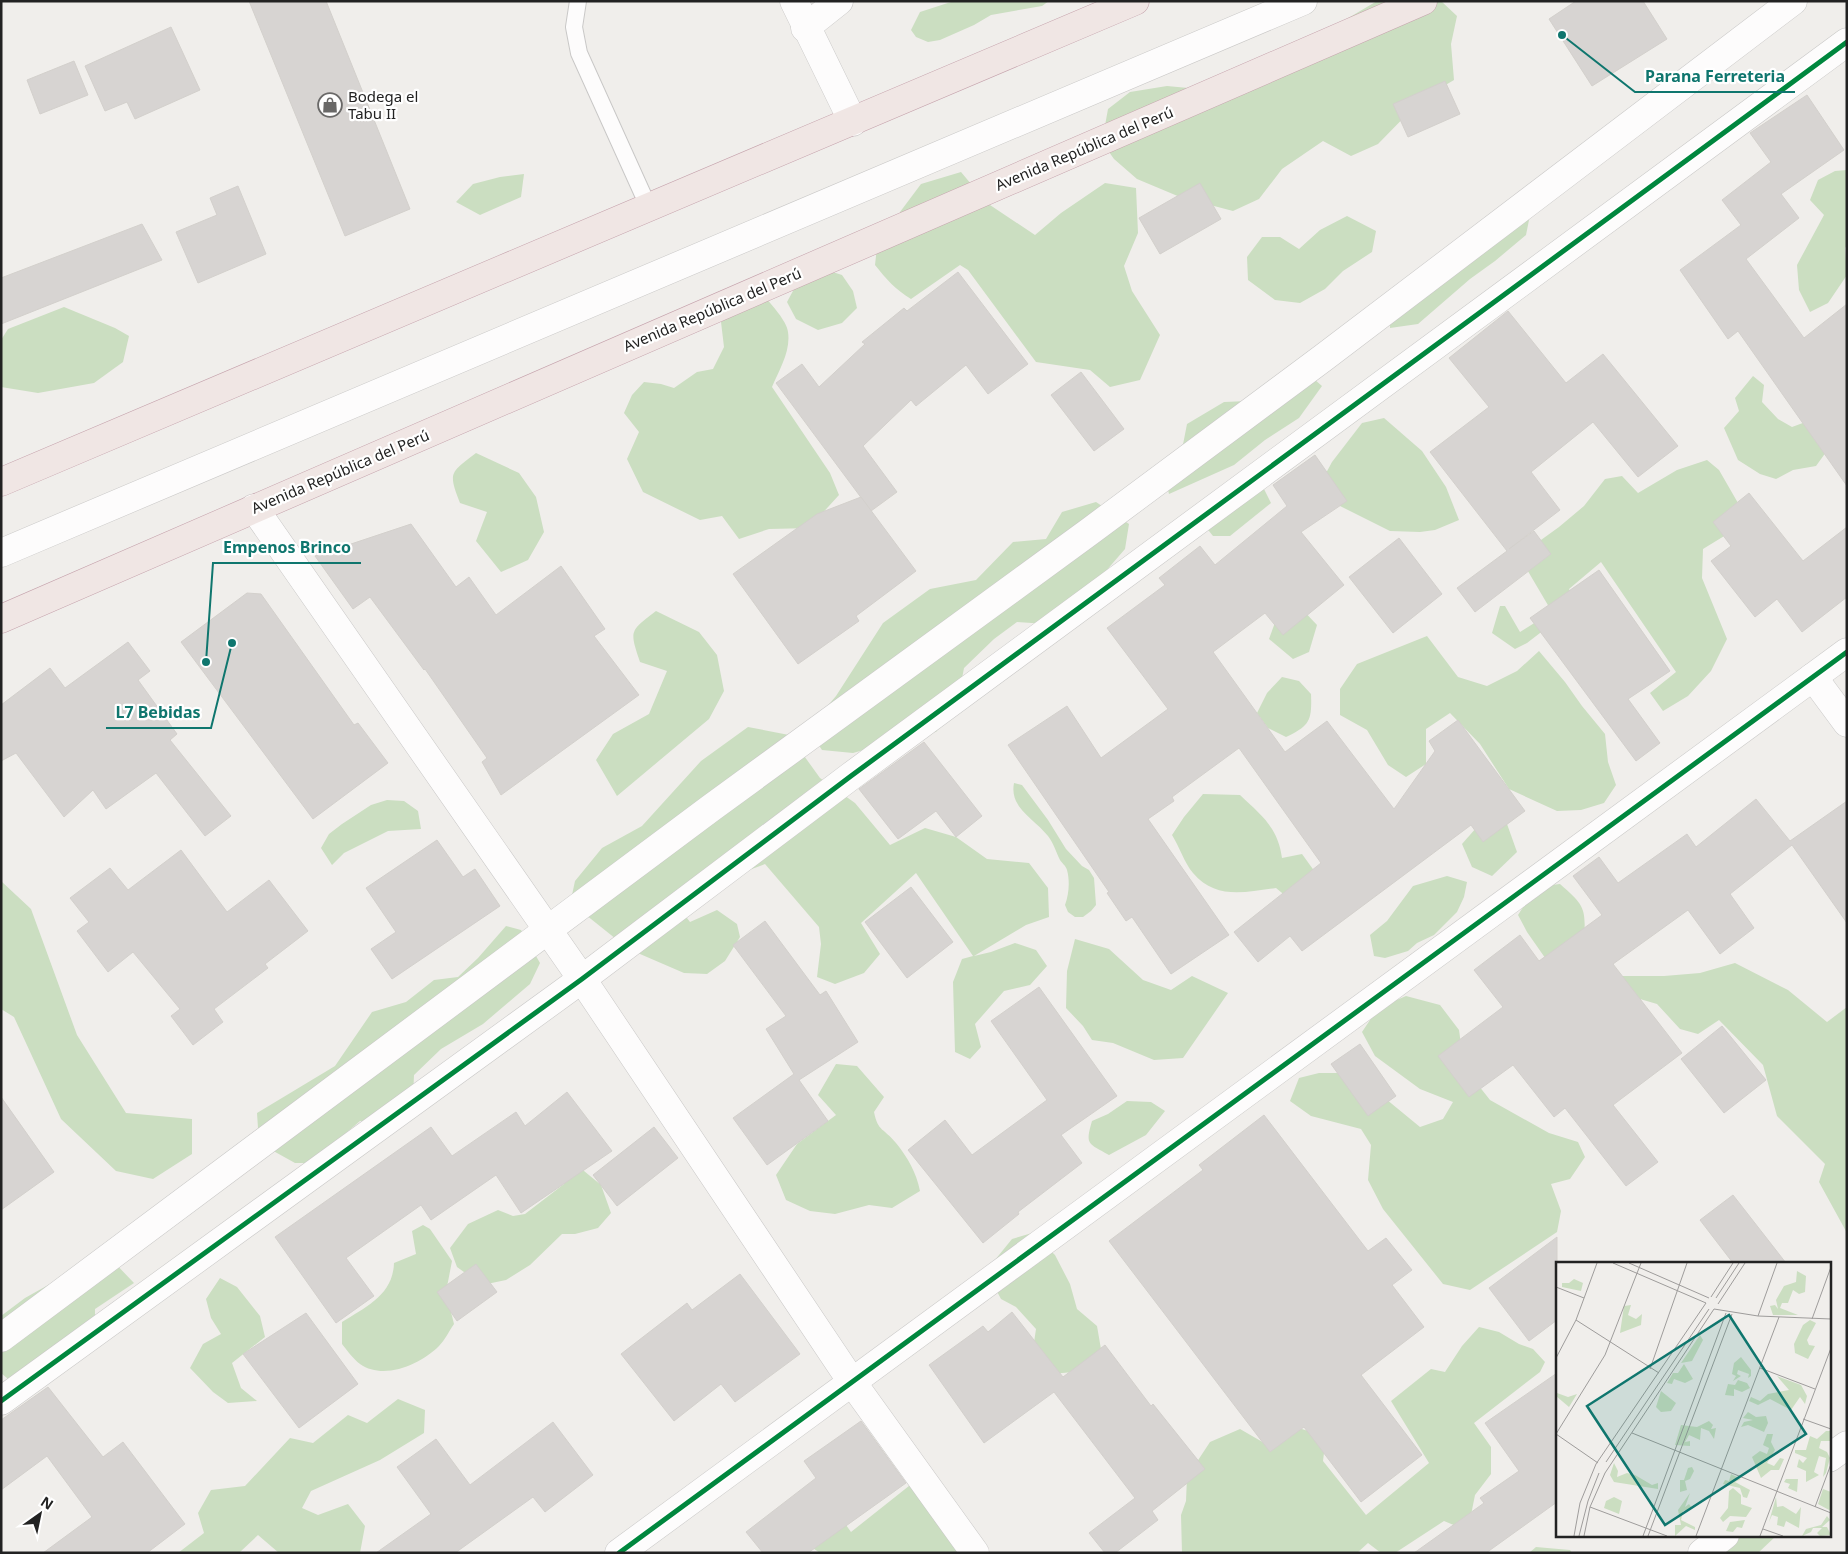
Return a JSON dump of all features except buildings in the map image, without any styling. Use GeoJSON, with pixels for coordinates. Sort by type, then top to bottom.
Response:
{"type":"FeatureCollection","features":[{"type":"Feature","properties":{"kind":"highway"},"geometry":{"type":"LineString","coordinates":[[1,482],[1135,1]]}},
{"type":"Feature","properties":{"kind":"highway","name":"Avenida República del Perú"},"geometry":{"type":"LineString","coordinates":[[1,619],[1423,1]]}},
{"type":"Feature","properties":{"kind":"street"},"geometry":{"type":"LineString","coordinates":[[794,1],[853,122]]}},
{"type":"Feature","properties":{"kind":"street"},"geometry":{"type":"LineString","coordinates":[[806,28],[839,1]]}},
{"type":"Feature","properties":{"kind":"street"},"geometry":{"type":"LineString","coordinates":[[1,553],[1303,1]]}},
{"type":"Feature","properties":{"kind":"street"},"geometry":{"type":"LineString","coordinates":[[1,1338],[711,808],[1090,532],[1793,1]]}},
{"type":"Feature","properties":{"kind":"street"},"geometry":{"type":"LineString","coordinates":[[1,1401],[582,978],[851,776],[1847,42]]}},
{"type":"Feature","properties":{"kind":"street"},"geometry":{"type":"LineString","coordinates":[[254,508],[582,978],[852,1382],[975,1553]]}},
{"type":"Feature","properties":{"kind":"street"},"geometry":{"type":"LineString","coordinates":[[619,1553],[1847,652]]}},
{"type":"Feature","properties":{"kind":"street"},"geometry":{"type":"LineString","coordinates":[[1813,677],[1847,723]]}},
{"type":"Feature","properties":{"kind":"street"},"geometry":{"type":"LineString","coordinates":[[1830,1457],[1847,1445]]}},
{"type":"Feature","properties":{"kind":"street"},"geometry":{"type":"LineString","coordinates":[[1702,1553],[1725,1536]]}},
{"type":"Feature","properties":{"kind":"lane"},"geometry":{"type":"LineString","coordinates":[[578,1],[574,27],[579,53],[649,208]]}},
{"type":"Feature","properties":{"kind":"green space"},"geometry":{"type":"Polygon","coordinates":[[[954,1],[1049,1],[1042,6],[991,15],[940,40],[928,42],[916,37],[911,30],[920,12],[954,1]]]}},
{"type":"Feature","properties":{"kind":"green space"},"geometry":{"type":"Polygon","coordinates":[[[1377,1],[1441,1],[1457,16],[1451,44],[1454,80],[1422,99],[1378,144],[1351,156],[1323,141],[1282,169],[1259,199],[1233,211],[1180,197],[1137,179],[1114,159],[1102,142],[1108,109],[1130,92],[1167,86],[1199,89],[1222,104],[1234,83],[1377,1]]]}},
{"type":"Feature","properties":{"kind":"green space"},"geometry":{"type":"Polygon","coordinates":[[[1847,170],[1847,245],[1845,248],[1847,275],[1828,303],[1810,312],[1799,290],[1797,265],[1824,215],[1810,200],[1818,180],[1835,171],[1847,170]]]}},
{"type":"Feature","properties":{"kind":"green space"},"geometry":{"type":"Polygon","coordinates":[[[961,172],[987,203],[1035,235],[1061,213],[1105,183],[1136,188],[1138,233],[1124,266],[1132,291],[1160,335],[1140,380],[1110,387],[1090,370],[1036,362],[968,270],[960,265],[911,299],[883,275],[875,265],[877,247],[898,223],[900,212],[921,184],[961,172]]]}},
{"type":"Feature","properties":{"kind":"green space"},"geometry":{"type":"Polygon","coordinates":[[[524,174],[521,197],[480,215],[456,202],[473,184],[500,177],[524,174]]]}},
{"type":"Feature","properties":{"kind":"green space"},"geometry":{"type":"Polygon","coordinates":[[[1530,215],[1526,235],[1470,279],[1418,324],[1390,328],[1390,308],[1530,215]]]}},
{"type":"Feature","properties":{"kind":"green space"},"geometry":{"type":"Polygon","coordinates":[[[1347,216],[1376,231],[1372,252],[1343,271],[1325,289],[1300,303],[1275,300],[1248,280],[1247,257],[1262,237],[1280,237],[1299,249],[1320,230],[1347,216]]]}},
{"type":"Feature","properties":{"kind":"green space"},"geometry":{"type":"Polygon","coordinates":[[[820,268],[842,275],[853,291],[857,308],[842,323],[818,330],[796,319],[787,302],[800,278],[820,268]]]}},
{"type":"Feature","properties":{"kind":"green space"},"geometry":{"type":"Polygon","coordinates":[[[764,296],[782,318],[788,332],[786,353],[772,387],[830,473],[839,495],[818,518],[812,528],[769,529],[739,539],[722,516],[700,520],[643,492],[627,459],[639,432],[624,413],[632,395],[644,382],[674,388],[697,372],[713,369],[724,347],[721,322],[745,299],[764,296]]]}},
{"type":"Feature","properties":{"kind":"green space"},"geometry":{"type":"Polygon","coordinates":[[[64,307],[115,328],[129,336],[123,362],[94,383],[38,393],[1,387],[1,340],[8,329],[64,307]]]}},
{"type":"Feature","properties":{"kind":"green space"},"geometry":{"type":"Polygon","coordinates":[[[1307,373],[1322,386],[1299,418],[1265,440],[1234,465],[1169,494],[1165,478],[1179,465],[1187,424],[1224,402],[1273,400],[1307,373]]]}},
{"type":"Feature","properties":{"kind":"green space"},"geometry":{"type":"Polygon","coordinates":[[[1753,376],[1764,385],[1762,402],[1778,419],[1792,427],[1811,420],[1829,448],[1816,466],[1793,470],[1776,479],[1760,474],[1738,460],[1724,428],[1739,411],[1735,398],[1753,376]]]}},
{"type":"Feature","properties":{"kind":"green space"},"geometry":{"type":"Polygon","coordinates":[[[1384,418],[1422,451],[1446,487],[1459,520],[1435,530],[1420,532],[1390,531],[1340,506],[1318,488],[1332,462],[1362,423],[1384,418]]]}},
{"type":"Feature","properties":{"kind":"green space"},"geometry":{"type":"Polygon","coordinates":[[[476,453],[519,473],[536,497],[544,532],[528,560],[501,572],[476,541],[487,512],[460,503],[454,485],[453,479],[456,469],[476,453]]]}},
{"type":"Feature","properties":{"kind":"green space"},"geometry":{"type":"Polygon","coordinates":[[[1707,460],[1719,470],[1738,503],[1734,530],[1703,549],[1702,578],[1727,639],[1711,671],[1688,696],[1663,711],[1650,693],[1676,672],[1601,562],[1569,589],[1592,632],[1553,623],[1527,643],[1515,649],[1492,633],[1500,606],[1505,606],[1520,632],[1552,612],[1522,561],[1534,545],[1584,506],[1605,479],[1622,476],[1638,493],[1677,470],[1707,460]]]}},
{"type":"Feature","properties":{"kind":"green space"},"geometry":{"type":"Polygon","coordinates":[[[1259,479],[1271,503],[1230,536],[1213,536],[1205,526],[1259,479]]]}},
{"type":"Feature","properties":{"kind":"green space"},"geometry":{"type":"Polygon","coordinates":[[[1096,502],[1129,524],[1125,549],[1086,594],[1047,624],[1017,622],[994,639],[964,668],[957,705],[936,732],[901,735],[874,747],[853,753],[822,750],[808,729],[836,696],[883,623],[930,589],[976,580],[1013,542],[1046,539],[1062,512],[1096,502]]]}},
{"type":"Feature","properties":{"kind":"green space"},"geometry":{"type":"Polygon","coordinates":[[[1299,606],[1317,625],[1309,652],[1293,659],[1269,639],[1277,617],[1299,606]]]}},
{"type":"Feature","properties":{"kind":"green space"},"geometry":{"type":"Polygon","coordinates":[[[656,611],[699,632],[717,655],[724,691],[709,719],[617,796],[596,760],[613,734],[649,714],[667,671],[640,662],[634,643],[633,637],[637,627],[656,611]]]}},
{"type":"Feature","properties":{"kind":"green space"},"geometry":{"type":"Polygon","coordinates":[[[1427,636],[1458,677],[1487,686],[1517,671],[1539,651],[1605,734],[1608,762],[1616,785],[1604,803],[1581,810],[1557,811],[1509,789],[1480,744],[1450,713],[1426,729],[1426,764],[1406,777],[1388,765],[1367,730],[1340,715],[1340,689],[1357,664],[1427,636]]]}},
{"type":"Feature","properties":{"kind":"green space"},"geometry":{"type":"Polygon","coordinates":[[[1282,677],[1299,681],[1311,694],[1311,710],[1308,721],[1300,729],[1286,737],[1268,728],[1257,713],[1267,693],[1282,677]]]}},
{"type":"Feature","properties":{"kind":"green space"},"geometry":{"type":"Polygon","coordinates":[[[748,727],[789,735],[820,778],[855,803],[890,845],[925,828],[956,837],[987,859],[1029,863],[1048,888],[1049,917],[1026,925],[974,956],[1015,943],[1036,950],[1047,966],[1030,985],[1004,991],[975,1024],[981,1047],[970,1059],[955,1052],[953,982],[962,959],[973,956],[916,873],[861,923],[880,954],[864,973],[835,984],[817,977],[821,944],[819,927],[765,864],[733,876],[681,910],[690,922],[717,910],[737,924],[740,937],[725,961],[707,974],[684,973],[640,954],[616,939],[581,911],[572,895],[575,881],[602,848],[642,826],[701,761],[748,727]]]}},
{"type":"Feature","properties":{"kind":"green space"},"geometry":{"type":"Polygon","coordinates":[[[1014,783],[1022,785],[1048,820],[1066,849],[1082,866],[1089,870],[1094,878],[1096,905],[1083,917],[1075,917],[1068,912],[1065,905],[1069,888],[1066,869],[1048,836],[1019,806],[1013,792],[1014,783]]]}},
{"type":"Feature","properties":{"kind":"green space"},"geometry":{"type":"Polygon","coordinates":[[[1203,794],[1240,795],[1267,822],[1277,838],[1282,858],[1302,854],[1328,890],[1304,911],[1276,888],[1232,892],[1221,891],[1202,882],[1190,869],[1172,835],[1203,794]]]}},
{"type":"Feature","properties":{"kind":"green space"},"geometry":{"type":"Polygon","coordinates":[[[387,800],[404,801],[418,811],[421,829],[388,831],[344,853],[332,865],[321,848],[329,834],[371,805],[387,800]]]}},
{"type":"Feature","properties":{"kind":"green space"},"geometry":{"type":"Polygon","coordinates":[[[1484,819],[1507,824],[1517,852],[1492,876],[1472,867],[1462,844],[1484,819]]]}},
{"type":"Feature","properties":{"kind":"green space"},"geometry":{"type":"Polygon","coordinates":[[[1447,876],[1467,882],[1464,897],[1457,912],[1434,935],[1417,943],[1408,951],[1385,958],[1374,956],[1370,935],[1387,921],[1413,886],[1447,876]]]}},
{"type":"Feature","properties":{"kind":"green space"},"geometry":{"type":"Polygon","coordinates":[[[1,881],[31,909],[77,1035],[126,1113],[192,1119],[192,1154],[153,1179],[116,1171],[61,1119],[14,1017],[1,1009],[1,881]]]}},
{"type":"Feature","properties":{"kind":"green space"},"geometry":{"type":"Polygon","coordinates":[[[1560,884],[1575,898],[1582,908],[1585,921],[1584,941],[1620,976],[1664,976],[1700,973],[1735,963],[1788,990],[1827,1022],[1847,1007],[1847,1233],[1819,1182],[1825,1164],[1777,1116],[1763,1065],[1719,1020],[1698,1034],[1680,1029],[1657,1004],[1564,985],[1527,932],[1518,915],[1536,887],[1560,884]]]}},
{"type":"Feature","properties":{"kind":"green space"},"geometry":{"type":"Polygon","coordinates":[[[506,926],[521,930],[540,963],[530,984],[483,1024],[441,1049],[414,1075],[413,1098],[396,1120],[360,1121],[311,1163],[295,1163],[259,1143],[257,1113],[335,1066],[372,1012],[406,1002],[434,980],[458,977],[478,958],[506,926]]]}},
{"type":"Feature","properties":{"kind":"green space"},"geometry":{"type":"Polygon","coordinates":[[[1075,939],[1109,949],[1143,980],[1171,990],[1192,976],[1228,993],[1183,1058],[1154,1060],[1113,1043],[1092,1040],[1083,1026],[1066,1008],[1067,971],[1075,939]]]}},
{"type":"Feature","properties":{"kind":"green space"},"geometry":{"type":"Polygon","coordinates":[[[1406,996],[1440,1005],[1459,1030],[1464,1067],[1490,1100],[1549,1133],[1578,1142],[1585,1157],[1570,1179],[1551,1184],[1561,1211],[1557,1232],[1470,1290],[1443,1284],[1383,1209],[1368,1180],[1371,1145],[1361,1129],[1311,1116],[1290,1101],[1299,1078],[1319,1073],[1348,1073],[1375,1090],[1420,1127],[1443,1119],[1453,1102],[1420,1089],[1375,1056],[1362,1032],[1378,1008],[1406,996]]]}},
{"type":"Feature","properties":{"kind":"green space"},"geometry":{"type":"Polygon","coordinates":[[[836,1064],[857,1066],[884,1097],[874,1112],[877,1123],[900,1149],[916,1178],[920,1191],[892,1208],[869,1205],[835,1214],[810,1211],[786,1200],[776,1175],[797,1144],[836,1115],[818,1095],[836,1064]]]}},
{"type":"Feature","properties":{"kind":"green space"},"geometry":{"type":"Polygon","coordinates":[[[1127,1101],[1151,1102],[1165,1111],[1146,1135],[1109,1155],[1096,1148],[1090,1142],[1089,1135],[1092,1121],[1108,1114],[1127,1101]]]}},
{"type":"Feature","properties":{"kind":"green space"},"geometry":{"type":"Polygon","coordinates":[[[578,1166],[601,1185],[611,1213],[598,1228],[575,1234],[562,1234],[530,1265],[506,1280],[482,1285],[457,1267],[450,1248],[468,1224],[498,1210],[513,1216],[525,1214],[564,1184],[560,1168],[578,1166]]]}},
{"type":"Feature","properties":{"kind":"green space"},"geometry":{"type":"Polygon","coordinates":[[[423,1225],[430,1229],[452,1261],[446,1292],[454,1324],[441,1344],[422,1359],[391,1371],[370,1369],[357,1362],[342,1344],[342,1322],[377,1299],[389,1284],[394,1263],[416,1254],[412,1231],[423,1225]]]}},
{"type":"Feature","properties":{"kind":"green space"},"geometry":{"type":"Polygon","coordinates":[[[1032,1233],[1055,1255],[1070,1284],[1077,1309],[1097,1326],[1102,1355],[1085,1371],[1051,1374],[1032,1356],[1036,1329],[1016,1307],[1001,1299],[986,1271],[1012,1239],[1032,1233]]]}},
{"type":"Feature","properties":{"kind":"green space"},"geometry":{"type":"Polygon","coordinates":[[[110,1258],[134,1283],[95,1309],[95,1335],[14,1384],[1,1373],[1,1316],[25,1298],[73,1271],[110,1258]]]}},
{"type":"Feature","properties":{"kind":"green space"},"geometry":{"type":"Polygon","coordinates":[[[220,1278],[237,1287],[260,1316],[265,1337],[232,1363],[241,1388],[257,1401],[228,1403],[213,1392],[190,1368],[203,1344],[221,1334],[211,1318],[206,1299],[220,1278]]]}},
{"type":"Feature","properties":{"kind":"green space"},"geometry":{"type":"Polygon","coordinates":[[[1479,1327],[1499,1332],[1519,1344],[1533,1349],[1545,1362],[1540,1372],[1474,1423],[1491,1447],[1491,1474],[1475,1495],[1470,1520],[1461,1528],[1444,1521],[1395,1553],[1381,1553],[1368,1543],[1357,1553],[1182,1553],[1181,1515],[1186,1501],[1187,1477],[1210,1442],[1240,1429],[1273,1448],[1299,1428],[1326,1437],[1323,1461],[1366,1515],[1429,1463],[1391,1401],[1431,1369],[1445,1372],[1462,1346],[1479,1327]]]}},
{"type":"Feature","properties":{"kind":"green space"},"geometry":{"type":"Polygon","coordinates":[[[398,1399],[425,1410],[424,1433],[380,1460],[311,1491],[302,1508],[318,1515],[348,1504],[365,1526],[360,1553],[279,1553],[258,1535],[239,1553],[178,1553],[204,1533],[198,1513],[211,1490],[245,1486],[290,1438],[313,1443],[348,1415],[367,1423],[398,1399]]]}},
{"type":"Feature","properties":{"kind":"green space"},"geometry":{"type":"Polygon","coordinates":[[[914,1482],[964,1553],[820,1553],[810,1546],[825,1496],[851,1532],[914,1482]]]}},
{"type":"Feature","properties":{"kind":"green space"},"geometry":{"type":"Polygon","coordinates":[[[1732,1536],[1776,1536],[1758,1553],[1706,1553],[1732,1536]]]}},
{"type":"Feature","properties":{"kind":"green space"},"geometry":{"type":"Polygon","coordinates":[[[1536,1547],[1570,1550],[1572,1553],[1529,1553],[1536,1547]]]}},
{"type":"Feature","properties":{"kind":"cycle path"},"geometry":{"type":"LineString","coordinates":[[1,1401],[582,979],[851,776],[1847,42]]}},
{"type":"Feature","properties":{"kind":"cycle path"},"geometry":{"type":"LineString","coordinates":[[619,1553],[1847,652]]}},
{"type":"Feature","properties":{"kind":"place","name":"Parana Ferreteria"},"geometry":{"type":"Point","coordinates":[1562,35]}},
{"type":"Feature","properties":{"kind":"place","name":"Bodega el Tabu II"},"geometry":{"type":"Point","coordinates":[330,105]}},
{"type":"Feature","properties":{"kind":"place","name":"L7 Bebidas"},"geometry":{"type":"Point","coordinates":[232,643]}},
{"type":"Feature","properties":{"kind":"place","name":"Empenos Brinco"},"geometry":{"type":"Point","coordinates":[206,662]}}]}
